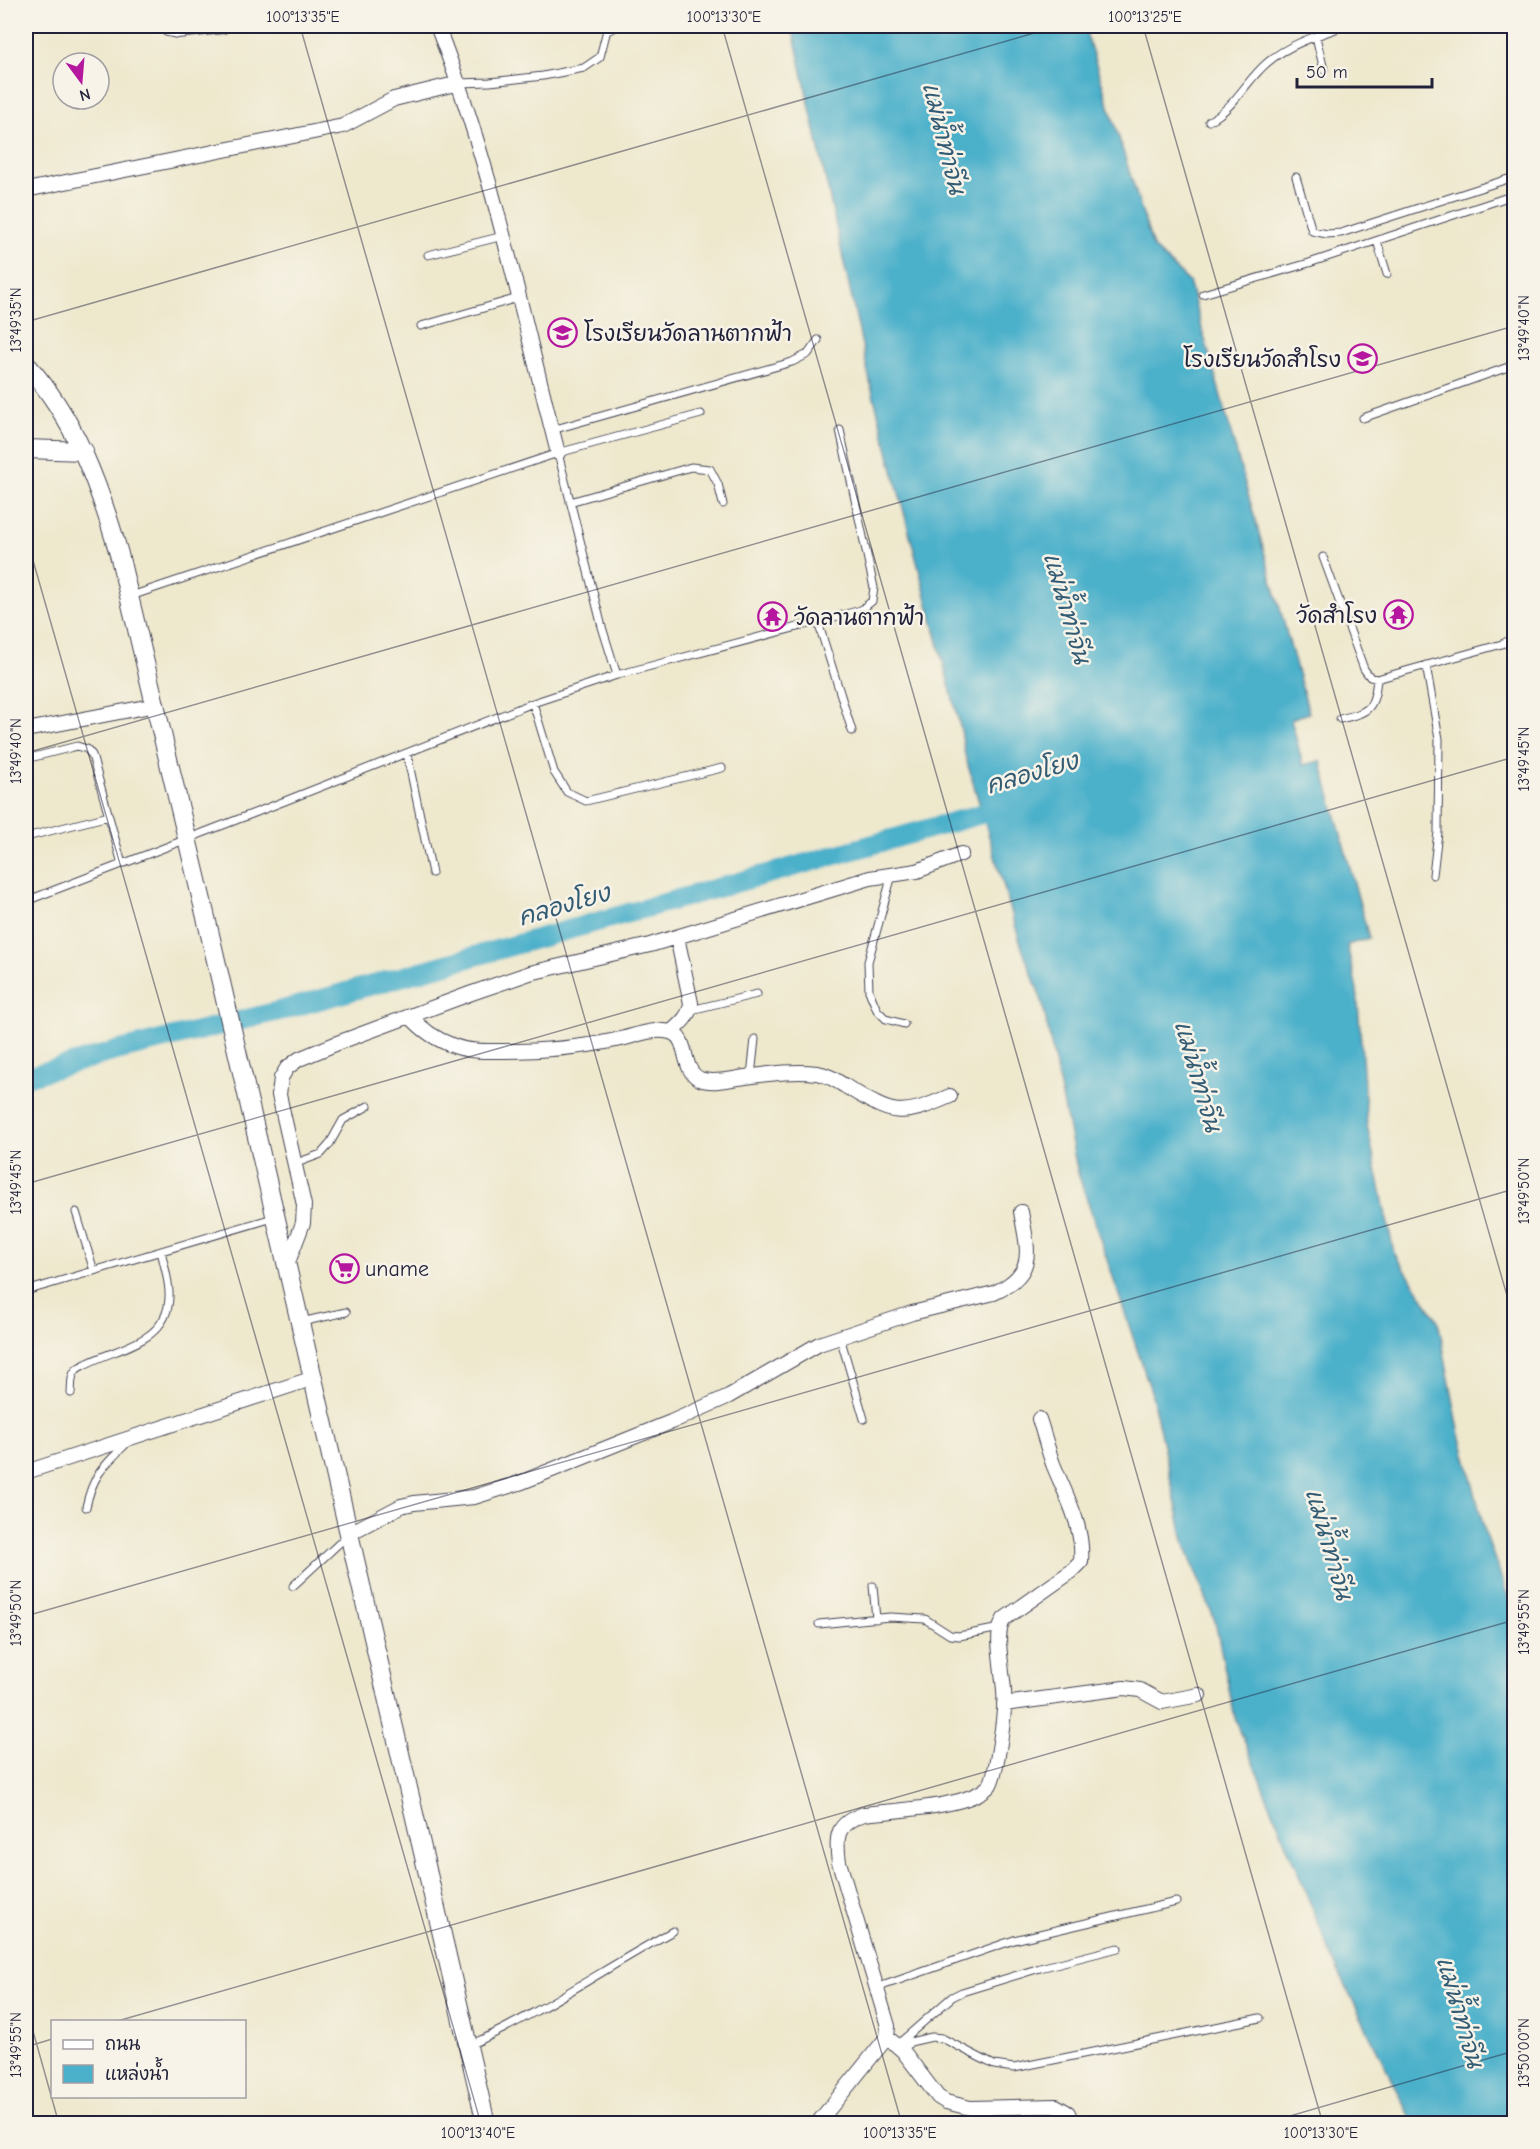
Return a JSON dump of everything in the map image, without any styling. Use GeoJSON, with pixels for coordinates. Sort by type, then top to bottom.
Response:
{"type":"FeatureCollection","features":[{"type":"Feature","properties":{"kind":"street"},"geometry":{"type":"LineString","coordinates":[[166,26],[177,32],[223,26]]}},
{"type":"Feature","properties":{"kind":"street"},"geometry":{"type":"LineString","coordinates":[[437,26],[459,83],[503,236],[558,453]]}},
{"type":"Feature","properties":{"kind":"street"},"geometry":{"type":"LineString","coordinates":[[26,190],[343,126],[394,99],[459,83]]}},
{"type":"Feature","properties":{"kind":"street"},"geometry":{"type":"LineString","coordinates":[[26,364],[57,402],[84,451],[106,508],[156,705],[208,926],[486,2124]]}},
{"type":"Feature","properties":{"kind":"street"},"geometry":{"type":"LineString","coordinates":[[26,449],[84,451]]}},
{"type":"Feature","properties":{"kind":"street"},"geometry":{"type":"LineString","coordinates":[[26,730],[156,705]]}},
{"type":"Feature","properties":{"kind":"street"},"geometry":{"type":"LineString","coordinates":[[287,1265],[303,1223],[304,1205],[279,1095],[281,1078],[287,1068],[299,1059],[530,973],[677,937],[861,880],[917,871],[961,854]]}},
{"type":"Feature","properties":{"kind":"street"},"geometry":{"type":"LineString","coordinates":[[671,1032],[691,1010],[692,1003],[677,937]]}},
{"type":"Feature","properties":{"kind":"street"},"geometry":{"type":"LineString","coordinates":[[410,1016],[421,1029],[438,1039],[456,1047],[478,1051],[539,1051],[568,1048],[655,1031],[671,1032],[680,1038],[689,1070],[699,1079],[716,1081],[751,1076],[814,1073],[829,1075],[885,1109],[905,1112],[920,1109],[950,1096]]}},
{"type":"Feature","properties":{"kind":"street"},"geometry":{"type":"LineString","coordinates":[[350,1533],[401,1506],[474,1497],[522,1482],[729,1396],[819,1344],[912,1313],[994,1293],[1014,1283],[1026,1265],[1027,1247],[1021,1212]]}},
{"type":"Feature","properties":{"kind":"street"},"geometry":{"type":"LineString","coordinates":[[26,1472],[314,1378]]}},
{"type":"Feature","properties":{"kind":"street"},"geometry":{"type":"LineString","coordinates":[[1039,1419],[1053,1464],[1067,1492],[1081,1534],[1081,1562],[1072,1572],[1004,1619],[1000,1628],[1004,1704],[993,1778],[988,1788],[963,1800],[864,1814],[848,1820],[840,1829],[838,1851],[839,1862],[888,2026],[896,2044],[938,2097],[946,2102],[970,2108],[1056,2106],[1068,2113],[1073,2124]]}},
{"type":"Feature","properties":{"kind":"street"},"geometry":{"type":"LineString","coordinates":[[1004,1704],[1124,1688],[1140,1690],[1162,1702],[1199,1695]]}},
{"type":"Feature","properties":{"kind":"street"},"geometry":{"type":"LineString","coordinates":[[817,2124],[896,2044]]}},
{"type":"Feature","properties":{"kind":"lane"},"geometry":{"type":"LineString","coordinates":[[459,83],[543,76],[584,68],[600,57],[607,28],[618,26]]}},
{"type":"Feature","properties":{"kind":"lane"},"geometry":{"type":"LineString","coordinates":[[1209,121],[1227,109],[1267,62],[1286,50],[1344,26]]}},
{"type":"Feature","properties":{"kind":"lane"},"geometry":{"type":"LineString","coordinates":[[1316,37],[1324,70]]}},
{"type":"Feature","properties":{"kind":"lane"},"geometry":{"type":"LineString","coordinates":[[1296,177],[1312,231],[1327,234],[1341,232],[1515,177]]}},
{"type":"Feature","properties":{"kind":"lane"},"geometry":{"type":"LineString","coordinates":[[1203,294],[1377,241],[1515,195]]}},
{"type":"Feature","properties":{"kind":"lane"},"geometry":{"type":"LineString","coordinates":[[428,255],[503,236]]}},
{"type":"Feature","properties":{"kind":"lane"},"geometry":{"type":"LineString","coordinates":[[1377,241],[1387,274]]}},
{"type":"Feature","properties":{"kind":"lane"},"geometry":{"type":"LineString","coordinates":[[421,326],[518,298]]}},
{"type":"Feature","properties":{"kind":"lane"},"geometry":{"type":"LineString","coordinates":[[552,430],[792,362],[808,354],[818,340]]}},
{"type":"Feature","properties":{"kind":"lane"},"geometry":{"type":"LineString","coordinates":[[1363,418],[1515,365]]}},
{"type":"Feature","properties":{"kind":"lane"},"geometry":{"type":"LineString","coordinates":[[129,597],[558,453],[701,414]]}},
{"type":"Feature","properties":{"kind":"lane"},"geometry":{"type":"LineString","coordinates":[[26,901],[533,703],[617,675],[861,610],[872,602],[874,588],[840,430]]}},
{"type":"Feature","properties":{"kind":"lane"},"geometry":{"type":"LineString","coordinates":[[558,453],[602,627],[617,675]]}},
{"type":"Feature","properties":{"kind":"lane"},"geometry":{"type":"LineString","coordinates":[[570,502],[691,467],[710,469],[718,484],[723,504]]}},
{"type":"Feature","properties":{"kind":"lane"},"geometry":{"type":"LineString","coordinates":[[1323,557],[1364,669],[1370,677],[1377,679],[1502,644],[1515,638]]}},
{"type":"Feature","properties":{"kind":"lane"},"geometry":{"type":"LineString","coordinates":[[818,622],[852,731]]}},
{"type":"Feature","properties":{"kind":"lane"},"geometry":{"type":"LineString","coordinates":[[1426,665],[1438,739],[1438,832],[1433,875]]}},
{"type":"Feature","properties":{"kind":"lane"},"geometry":{"type":"LineString","coordinates":[[1340,719],[1368,710],[1375,700],[1377,679]]}},
{"type":"Feature","properties":{"kind":"lane"},"geometry":{"type":"LineString","coordinates":[[533,703],[554,772],[567,792],[586,801],[722,768]]}},
{"type":"Feature","properties":{"kind":"lane"},"geometry":{"type":"LineString","coordinates":[[26,759],[77,746],[87,749],[92,755],[122,864]]}},
{"type":"Feature","properties":{"kind":"lane"},"geometry":{"type":"LineString","coordinates":[[407,754],[432,873]]}},
{"type":"Feature","properties":{"kind":"lane"},"geometry":{"type":"LineString","coordinates":[[26,837],[109,816]]}},
{"type":"Feature","properties":{"kind":"lane"},"geometry":{"type":"LineString","coordinates":[[892,875],[868,962],[870,991],[877,1010],[886,1019],[904,1024]]}},
{"type":"Feature","properties":{"kind":"lane"},"geometry":{"type":"LineString","coordinates":[[691,1010],[757,993]]}},
{"type":"Feature","properties":{"kind":"lane"},"geometry":{"type":"LineString","coordinates":[[751,1076],[756,1039]]}},
{"type":"Feature","properties":{"kind":"lane"},"geometry":{"type":"LineString","coordinates":[[1515,1086],[1513,1092],[1515,1109]]}},
{"type":"Feature","properties":{"kind":"lane"},"geometry":{"type":"LineString","coordinates":[[294,1164],[321,1154],[343,1119],[368,1106]]}},
{"type":"Feature","properties":{"kind":"lane"},"geometry":{"type":"LineString","coordinates":[[76,1212],[94,1271]]}},
{"type":"Feature","properties":{"kind":"lane"},"geometry":{"type":"LineString","coordinates":[[26,1291],[276,1217]]}},
{"type":"Feature","properties":{"kind":"lane"},"geometry":{"type":"LineString","coordinates":[[71,1393],[72,1377],[76,1370],[95,1359],[142,1341],[154,1333],[161,1323],[167,1311],[170,1296],[161,1251]]}},
{"type":"Feature","properties":{"kind":"lane"},"geometry":{"type":"LineString","coordinates":[[301,1322],[346,1312]]}},
{"type":"Feature","properties":{"kind":"lane"},"geometry":{"type":"LineString","coordinates":[[840,1337],[864,1419]]}},
{"type":"Feature","properties":{"kind":"lane"},"geometry":{"type":"LineString","coordinates":[[86,1507],[96,1476],[134,1437]]}},
{"type":"Feature","properties":{"kind":"lane"},"geometry":{"type":"LineString","coordinates":[[293,1586],[350,1533]]}},
{"type":"Feature","properties":{"kind":"lane"},"geometry":{"type":"LineString","coordinates":[[873,1586],[876,1618]]}},
{"type":"Feature","properties":{"kind":"lane"},"geometry":{"type":"LineString","coordinates":[[819,1624],[890,1617],[925,1619],[950,1635],[959,1636],[1000,1628]]}},
{"type":"Feature","properties":{"kind":"lane"},"geometry":{"type":"LineString","coordinates":[[876,1988],[1014,1940],[1176,1902]]}},
{"type":"Feature","properties":{"kind":"lane"},"geometry":{"type":"LineString","coordinates":[[468,2046],[541,2010],[635,1952],[673,1932]]}},
{"type":"Feature","properties":{"kind":"lane"},"geometry":{"type":"LineString","coordinates":[[896,2044],[952,1997],[963,1992],[1040,1968],[1118,1948]]}},
{"type":"Feature","properties":{"kind":"lane"},"geometry":{"type":"LineString","coordinates":[[896,2044],[932,2037],[942,2038],[994,2065],[1014,2068],[1260,2018]]}},
{"type":"Feature","properties":{"kind":"water","name":"แม่น้ำท่าจีน"},"geometry":{"type":"Polygon","coordinates":[[[792,26],[1084,26],[1153,247],[1189,282],[1309,713],[1291,719],[1303,765],[1321,761],[1369,938],[1347,945],[1357,989],[1367,1126],[1394,1253],[1438,1321],[1459,1430],[1485,1532],[1514,1614],[1514,2123],[1413,2123],[1334,1962],[1235,1718],[1215,1621],[1185,1545],[1151,1391],[1078,1173],[1042,1001],[1022,948],[965,755],[961,730],[871,386],[792,26]]]}},
{"type":"Feature","properties":{"kind":"waterway","name":"คลองโยง"},"geometry":{"type":"LineString","coordinates":[[26,1077],[116,1051],[283,1010],[1006,807]]}},
{"type":"Feature","properties":{"kind":"place","name":"โรงเรียนวัดลานตากฟ้า"},"geometry":{"type":"Point","coordinates":[563,333]}},
{"type":"Feature","properties":{"kind":"place","name":"โรงเรียนวัดสำโรง"},"geometry":{"type":"Point","coordinates":[1362,359]}},
{"type":"Feature","properties":{"kind":"place","name":"วัดสำโรง"},"geometry":{"type":"Point","coordinates":[1398,615]}},
{"type":"Feature","properties":{"kind":"place","name":"วัดลานตากฟ้า"},"geometry":{"type":"Point","coordinates":[773,617]}},
{"type":"Feature","properties":{"kind":"place","name":"uname"},"geometry":{"type":"Point","coordinates":[344,1268]}}]}
